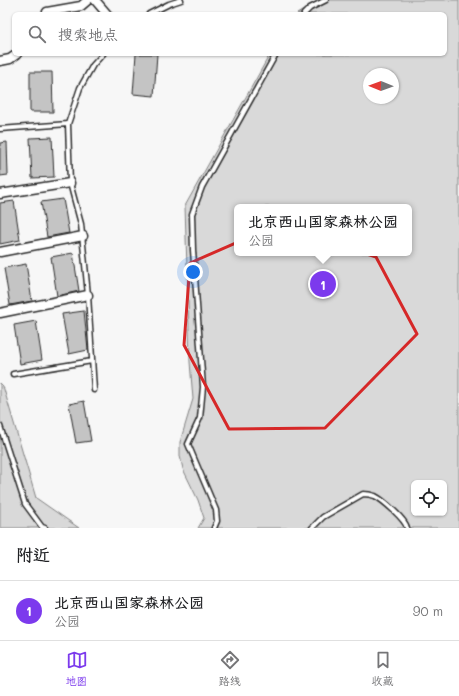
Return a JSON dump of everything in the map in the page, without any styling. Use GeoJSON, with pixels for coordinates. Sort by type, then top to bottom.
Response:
{"type":"FeatureCollection","features":[{"type":"Feature","properties":{"kind":"street"},"geometry":{"type":"LineString","coordinates":[[47,12],[81,6],[88,0]]}},
{"type":"Feature","properties":{"kind":"street"},"geometry":{"type":"LineString","coordinates":[[95,0],[105,12]]}},
{"type":"Feature","properties":{"kind":"street"},"geometry":{"type":"LineString","coordinates":[[0,61],[10,59],[14,56]]}},
{"type":"Feature","properties":{"kind":"street"},"geometry":{"type":"LineString","coordinates":[[0,194],[70,183]]}},
{"type":"Feature","properties":{"kind":"street"},"geometry":{"type":"LineString","coordinates":[[0,252],[83,236]]}},
{"type":"Feature","properties":{"kind":"street"},"geometry":{"type":"LineString","coordinates":[[0,313],[88,295]]}},
{"type":"Feature","properties":{"kind":"lane"},"geometry":{"type":"LineString","coordinates":[[153,12],[181,0]]}},
{"type":"Feature","properties":{"kind":"lane"},"geometry":{"type":"LineString","coordinates":[[306,12],[310,8],[326,0]]}},
{"type":"Feature","properties":{"kind":"lane"},"geometry":{"type":"LineString","coordinates":[[94,390],[83,236],[70,183],[68,124],[80,88],[93,65],[101,56]]}},
{"type":"Feature","properties":{"kind":"lane"},"geometry":{"type":"LineString","coordinates":[[214,528],[217,521],[216,510],[188,444],[200,418],[203,387],[193,250],[192,214],[202,188],[275,56]]}},
{"type":"Feature","properties":{"kind":"lane"},"geometry":{"type":"LineString","coordinates":[[0,128],[68,124]]}},
{"type":"Feature","properties":{"kind":"lane"},"geometry":{"type":"LineString","coordinates":[[13,374],[92,361]]}},
{"type":"Feature","properties":{"kind":"lane"},"geometry":{"type":"LineString","coordinates":[[0,426],[25,504],[42,527],[45,528]]}},
{"type":"Feature","properties":{"kind":"lane"},"geometry":{"type":"LineString","coordinates":[[312,528],[323,517],[363,494],[376,496],[400,516],[407,528]]}},
{"type":"Feature","properties":{"kind":"highlighted area"},"geometry":{"type":"Polygon","coordinates":[[[277,225],[376,257],[417,334],[325,428],[229,429],[184,345],[190,263],[277,225]]]}},
{"type":"Feature","properties":{"kind":"shaded area"},"geometry":{"type":"Polygon","coordinates":[[[320,0],[459,0],[459,528],[198,528],[204,518],[198,500],[183,469],[180,456],[180,442],[193,399],[190,362],[185,206],[269,56],[447,56],[447,12],[300,12],[320,0]]]}},
{"type":"Feature","properties":{"kind":"shaded area"},"geometry":{"type":"Polygon","coordinates":[[[0,383],[3,386],[36,498],[79,528],[0,528],[0,383]]]}},
{"type":"Feature","properties":{"kind":"building"},"geometry":{"type":"Polygon","coordinates":[[[136,56],[157,56],[154,96],[133,94],[136,56]]]}},
{"type":"Feature","properties":{"kind":"building"},"geometry":{"type":"Polygon","coordinates":[[[30,72],[52,72],[53,112],[30,112],[30,72]]]}},
{"type":"Feature","properties":{"kind":"building"},"geometry":{"type":"Polygon","coordinates":[[[52,137],[54,177],[32,178],[30,138],[52,137]]]}},
{"type":"Feature","properties":{"kind":"building"},"geometry":{"type":"Polygon","coordinates":[[[7,142],[8,175],[0,176],[0,143],[7,142]]]}},
{"type":"Feature","properties":{"kind":"building"},"geometry":{"type":"Polygon","coordinates":[[[63,199],[69,233],[47,237],[41,202],[63,199]]]}},
{"type":"Feature","properties":{"kind":"building"},"geometry":{"type":"Polygon","coordinates":[[[14,201],[20,240],[0,244],[0,203],[14,201]]]}},
{"type":"Feature","properties":{"kind":"building"},"geometry":{"type":"Polygon","coordinates":[[[73,253],[79,291],[57,296],[51,257],[73,253]]]}},
{"type":"Feature","properties":{"kind":"building"},"geometry":{"type":"Polygon","coordinates":[[[26,264],[32,301],[10,305],[4,268],[26,264]]]}},
{"type":"Feature","properties":{"kind":"building"},"geometry":{"type":"Polygon","coordinates":[[[84,311],[88,350],[69,354],[62,314],[84,311]]]}},
{"type":"Feature","properties":{"kind":"building"},"geometry":{"type":"Polygon","coordinates":[[[36,321],[42,360],[20,364],[14,325],[36,321]]]}},
{"type":"Feature","properties":{"kind":"building"},"geometry":{"type":"Polygon","coordinates":[[[84,401],[91,441],[76,443],[69,404],[84,401]]]}},
{"type":"Feature","properties":{"kind":"place","name":"北京西山国家森林公园"},"geometry":{"type":"Point","coordinates":[323,284]}}]}
